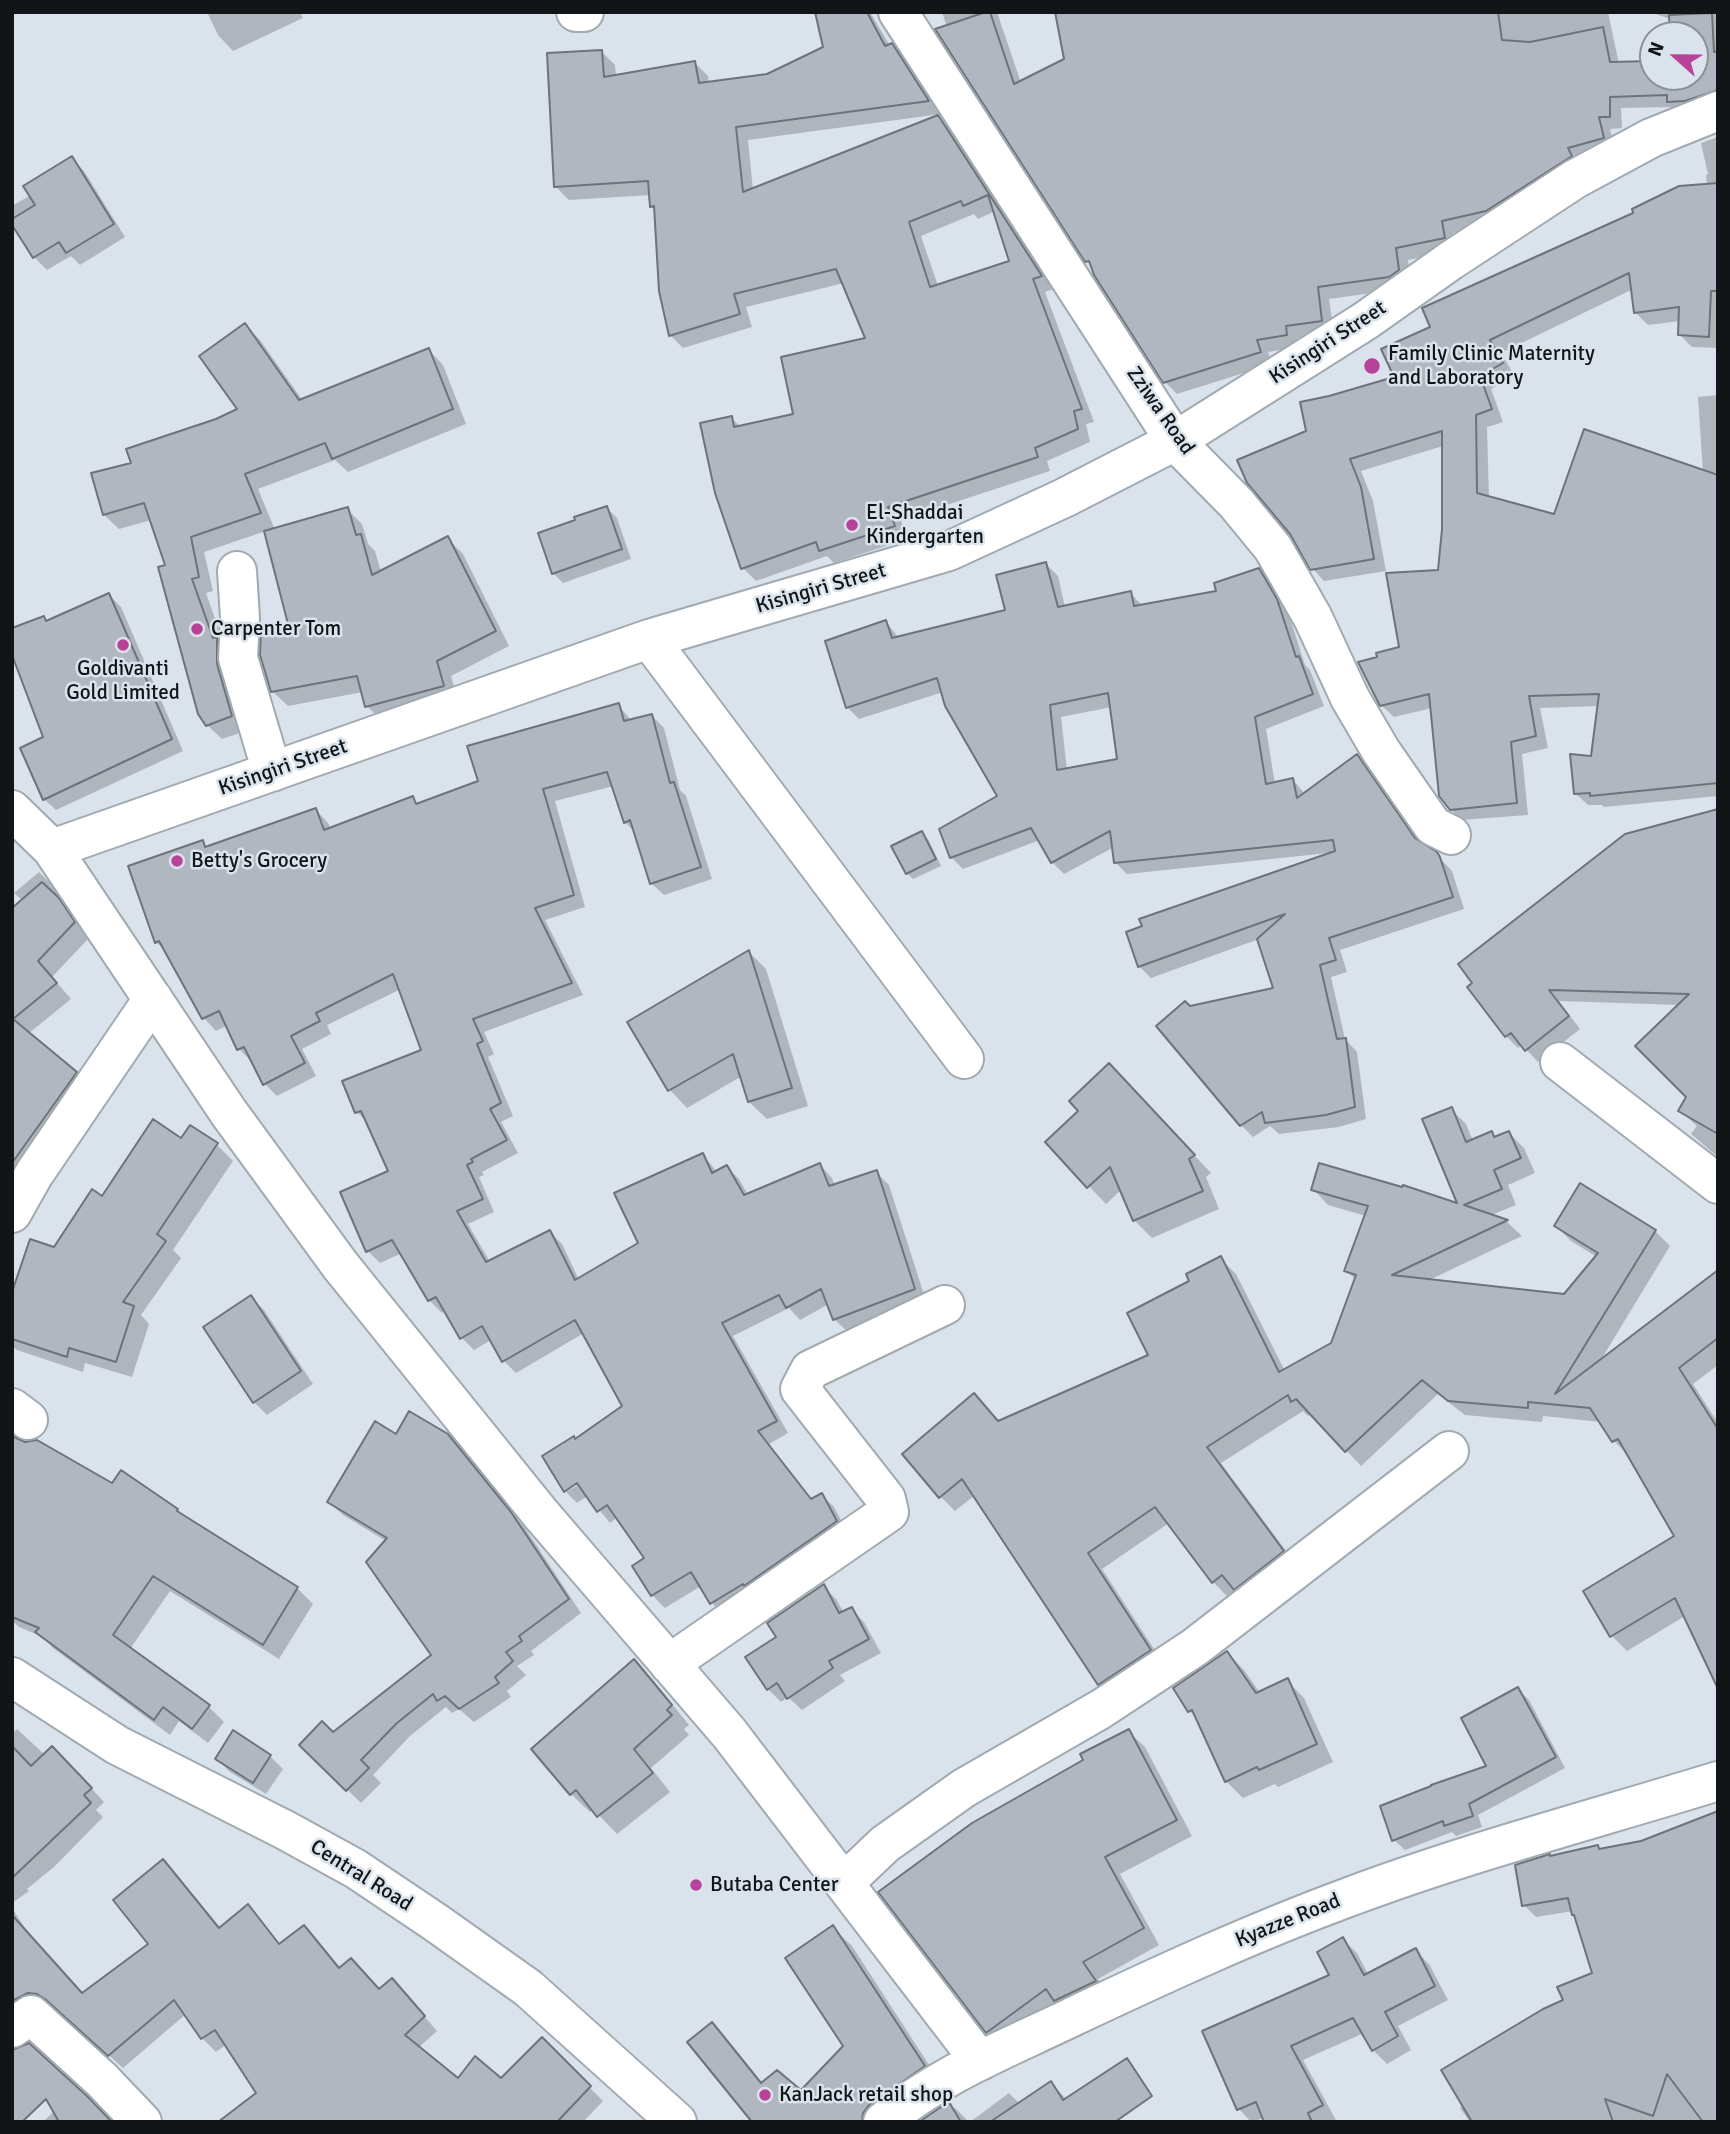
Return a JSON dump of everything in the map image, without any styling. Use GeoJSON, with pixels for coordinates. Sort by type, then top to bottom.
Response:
{"type":"FeatureCollection","features":[{"type":"Feature","properties":{"kind":"street"},"geometry":{"type":"LineString","coordinates":[[576,12],[584,12]]}},
{"type":"Feature","properties":{"kind":"street","name":"Zziwa Road"},"geometry":{"type":"LineString","coordinates":[[898,12],[1175,441],[1236,503],[1273,548],[1308,608],[1350,698],[1381,751],[1433,827],[1451,835]]}},
{"type":"Feature","properties":{"kind":"street","name":"Kisingiri Street"},"geometry":{"type":"LineString","coordinates":[[52,849],[649,639],[949,551],[1064,498],[1175,441],[1365,321],[1460,254],[1575,179],[1651,138],[1718,111]]}},
{"type":"Feature","properties":{"kind":"street"},"geometry":{"type":"LineString","coordinates":[[237,570],[240,618],[238,658],[272,772]]}},
{"type":"Feature","properties":{"kind":"street"},"geometry":{"type":"LineString","coordinates":[[649,639],[964,1059]]}},
{"type":"Feature","properties":{"kind":"street"},"geometry":{"type":"LineString","coordinates":[[12,810],[52,849],[229,1114],[340,1265],[516,1484],[729,1733],[980,2061]]}},
{"type":"Feature","properties":{"kind":"street"},"geometry":{"type":"LineString","coordinates":[[12,1213],[34,1174],[153,999]]}},
{"type":"Feature","properties":{"kind":"street"},"geometry":{"type":"LineString","coordinates":[[1560,1062],[1718,1184]]}},
{"type":"Feature","properties":{"kind":"street"},"geometry":{"type":"LineString","coordinates":[[669,1664],[889,1512],[886,1499],[800,1389],[810,1370],[945,1306]]}},
{"type":"Feature","properties":{"kind":"street"},"geometry":{"type":"LineString","coordinates":[[844,1883],[885,1844],[964,1788],[1090,1716],[1195,1647],[1449,1451]]}},
{"type":"Feature","properties":{"kind":"street","name":"Central Road"},"geometry":{"type":"LineString","coordinates":[[12,1677],[117,1745],[356,1869],[528,1988],[677,2122]]}},
{"type":"Feature","properties":{"kind":"street","name":"Kyazze Road"},"geometry":{"type":"LineString","coordinates":[[883,2122],[922,2093],[980,2061],[1193,1959],[1352,1896],[1474,1855],[1718,1782]]}},
{"type":"Feature","properties":{"kind":"street"},"geometry":{"type":"LineString","coordinates":[[12,2028],[31,2015],[102,2080],[142,2122]]}},
{"type":"Feature","properties":{"kind":"building"},"geometry":{"type":"Polygon","coordinates":[[[815,12],[867,12],[885,46],[892,43],[929,101],[736,127],[743,192],[938,115],[1042,276],[1033,279],[1082,409],[1074,411],[1078,429],[1035,448],[1038,457],[888,507],[895,526],[819,551],[816,542],[741,569],[715,493],[700,423],[732,416],[734,427],[793,414],[781,357],[865,338],[836,269],[734,294],[740,314],[669,336],[659,291],[654,206],[650,207],[648,181],[554,187],[547,53],[602,50],[604,77],[695,61],[699,83],[767,74],[823,47],[815,12]],[[988,195],[963,206],[961,201],[909,222],[930,287],[1009,261],[988,195]]]}},
{"type":"Feature","properties":{"kind":"building"},"geometry":{"type":"Polygon","coordinates":[[[990,12],[1014,84],[1064,59],[1055,12],[1498,12],[1502,40],[1530,42],[1603,27],[1610,62],[1639,61],[1639,91],[1709,91],[1709,21],[1669,21],[1669,15],[1712,13],[1714,52],[1718,51],[1718,90],[1685,101],[1667,102],[1667,95],[1610,97],[1610,117],[1599,117],[1604,138],[1568,148],[1572,156],[1486,211],[1442,221],[1445,238],[1396,248],[1399,270],[1389,277],[1318,287],[1322,321],[1286,326],[1287,335],[1257,340],[1261,352],[1163,383],[1094,275],[1089,261],[1085,262],[935,29],[990,12]]]}},
{"type":"Feature","properties":{"kind":"building"},"geometry":{"type":"Polygon","coordinates":[[[72,156],[114,224],[66,253],[59,242],[33,258],[12,225],[12,219],[35,205],[23,186],[72,156]]]}},
{"type":"Feature","properties":{"kind":"building"},"geometry":{"type":"Polygon","coordinates":[[[1718,183],[1718,291],[1711,291],[1709,337],[1678,335],[1679,307],[1634,313],[1629,273],[1490,340],[1503,363],[1480,376],[1492,409],[1476,415],[1477,493],[1554,514],[1584,429],[1718,475],[1718,783],[1590,796],[1590,793],[1574,794],[1570,754],[1591,756],[1599,694],[1529,696],[1536,736],[1511,742],[1517,803],[1450,810],[1439,796],[1429,694],[1380,706],[1358,662],[1377,657],[1376,653],[1399,647],[1386,573],[1438,570],[1442,529],[1442,431],[1350,459],[1361,487],[1374,559],[1310,570],[1290,534],[1247,483],[1237,460],[1306,431],[1300,402],[1394,377],[1381,349],[1430,327],[1422,308],[1633,213],[1632,209],[1679,186],[1718,183]]]}},
{"type":"Feature","properties":{"kind":"building"},"geometry":{"type":"Polygon","coordinates":[[[245,323],[299,400],[429,348],[453,409],[332,459],[325,443],[245,474],[261,513],[191,537],[199,577],[192,579],[213,638],[217,637],[217,664],[232,716],[206,726],[198,714],[158,567],[165,565],[144,503],[103,515],[91,473],[131,463],[126,449],[216,419],[237,409],[199,356],[245,323]]]}},
{"type":"Feature","properties":{"kind":"building"},"geometry":{"type":"Polygon","coordinates":[[[607,506],[622,549],[552,574],[538,533],[607,506]]]}},
{"type":"Feature","properties":{"kind":"building"},"geometry":{"type":"Polygon","coordinates":[[[348,507],[356,535],[361,534],[372,575],[448,536],[496,631],[437,661],[444,686],[365,707],[357,676],[271,692],[260,655],[261,629],[288,624],[264,531],[348,507]]]}},
{"type":"Feature","properties":{"kind":"building"},"geometry":{"type":"Polygon","coordinates":[[[1046,562],[1058,607],[1131,591],[1134,606],[1216,591],[1214,583],[1259,568],[1277,599],[1296,657],[1299,656],[1313,694],[1255,717],[1266,784],[1293,778],[1297,798],[1357,754],[1415,838],[1437,852],[1453,897],[1329,938],[1336,960],[1320,965],[1337,1039],[1346,1038],[1355,1107],[1326,1115],[1265,1123],[1262,1112],[1240,1126],[1156,1026],[1185,1001],[1190,1006],[1273,988],[1257,939],[1285,914],[1138,967],[1126,932],[1142,926],[1139,919],[1335,851],[1333,840],[1114,863],[1110,831],[1051,863],[1031,828],[950,858],[939,829],[997,796],[945,706],[937,678],[846,708],[825,641],[886,620],[892,638],[1005,610],[996,575],[1046,562]],[[1108,693],[1050,705],[1057,770],[1117,759],[1108,693]]]}},
{"type":"Feature","properties":{"kind":"building"},"geometry":{"type":"Polygon","coordinates":[[[109,593],[172,739],[43,800],[20,748],[43,737],[12,655],[12,628],[44,616],[46,621],[109,593]]]}},
{"type":"Feature","properties":{"kind":"building"},"geometry":{"type":"Polygon","coordinates":[[[619,703],[624,721],[652,714],[670,783],[674,782],[701,867],[650,884],[630,820],[624,823],[607,772],[543,789],[574,895],[535,908],[572,983],[473,1019],[483,1041],[477,1044],[501,1103],[490,1109],[507,1140],[471,1159],[473,1162],[467,1165],[483,1199],[457,1211],[486,1262],[550,1230],[575,1280],[638,1243],[614,1193],[703,1153],[712,1173],[727,1165],[744,1195],[820,1163],[829,1186],[877,1170],[915,1289],[833,1320],[821,1289],[786,1308],[779,1295],[722,1323],[777,1421],[758,1431],[811,1499],[822,1493],[837,1521],[744,1586],[743,1584],[710,1604],[691,1572],[651,1596],[632,1566],[644,1558],[607,1505],[597,1512],[577,1483],[564,1492],[542,1456],[574,1436],[575,1439],[622,1406],[575,1320],[502,1362],[482,1326],[460,1339],[436,1297],[428,1301],[392,1240],[366,1252],[340,1192],[388,1171],[361,1111],[355,1113],[342,1081],[421,1050],[393,974],[316,1013],[320,1021],[291,1036],[305,1063],[263,1085],[244,1047],[237,1050],[219,1011],[202,1019],[159,941],[155,943],[128,866],[203,840],[205,847],[316,808],[324,830],[413,796],[416,804],[478,781],[467,746],[619,703]]]}},
{"type":"Feature","properties":{"kind":"building"},"geometry":{"type":"Polygon","coordinates":[[[1718,809],[1718,1134],[1678,1111],[1686,1097],[1635,1046],[1689,994],[1549,990],[1569,1016],[1525,1051],[1511,1033],[1505,1037],[1467,987],[1472,983],[1458,964],[1625,834],[1718,809]]]}},
{"type":"Feature","properties":{"kind":"building"},"geometry":{"type":"Polygon","coordinates":[[[922,831],[936,859],[906,874],[891,846],[922,831]]]}},
{"type":"Feature","properties":{"kind":"building"},"geometry":{"type":"Polygon","coordinates":[[[42,882],[59,898],[75,922],[38,961],[57,983],[13,1019],[77,1072],[12,1163],[12,908],[42,882]]]}},
{"type":"Feature","properties":{"kind":"building"},"geometry":{"type":"Polygon","coordinates":[[[749,950],[792,1088],[748,1102],[733,1054],[668,1091],[627,1022],[749,950]]]}},
{"type":"Feature","properties":{"kind":"building"},"geometry":{"type":"Polygon","coordinates":[[[1109,1063],[1195,1155],[1189,1159],[1203,1191],[1133,1221],[1110,1167],[1087,1188],[1045,1142],[1078,1111],[1069,1101],[1109,1063]]]}},
{"type":"Feature","properties":{"kind":"building"},"geometry":{"type":"Polygon","coordinates":[[[1452,1107],[1466,1142],[1492,1131],[1494,1137],[1509,1131],[1521,1158],[1494,1170],[1502,1189],[1464,1205],[1508,1220],[1392,1275],[1564,1294],[1598,1253],[1554,1226],[1580,1183],[1656,1230],[1555,1394],[1718,1270],[1718,1338],[1679,1368],[1718,1429],[1718,1689],[1675,1598],[1610,1637],[1583,1591],[1674,1536],[1618,1439],[1612,1442],[1590,1408],[1528,1402],[1528,1408],[1448,1401],[1422,1380],[1345,1452],[1296,1399],[1291,1402],[1288,1395],[1207,1447],[1284,1551],[1234,1590],[1222,1575],[1212,1583],[1155,1507],[1088,1553],[1151,1650],[1098,1685],[962,1479],[939,1498],[902,1454],[974,1393],[998,1421],[1148,1355],[1127,1313],[1189,1281],[1186,1274],[1221,1256],[1279,1372],[1331,1343],[1356,1275],[1344,1271],[1368,1206],[1311,1190],[1319,1163],[1402,1187],[1403,1185],[1457,1203],[1422,1119],[1452,1107]]]}},
{"type":"Feature","properties":{"kind":"building"},"geometry":{"type":"Polygon","coordinates":[[[153,1119],[181,1138],[190,1125],[218,1143],[157,1234],[166,1241],[123,1302],[134,1306],[116,1362],[69,1348],[67,1357],[12,1339],[12,1292],[30,1239],[54,1247],[92,1189],[102,1196],[153,1119]]]}},
{"type":"Feature","properties":{"kind":"building"},"geometry":{"type":"Polygon","coordinates":[[[251,1295],[301,1371],[253,1403],[203,1327],[251,1295]]]}},
{"type":"Feature","properties":{"kind":"building"},"geometry":{"type":"Polygon","coordinates":[[[409,1411],[448,1434],[511,1512],[569,1599],[519,1636],[522,1641],[506,1652],[513,1661],[495,1677],[499,1683],[459,1709],[445,1696],[437,1701],[433,1694],[397,1723],[361,1760],[369,1768],[346,1791],[299,1745],[322,1721],[333,1732],[431,1655],[366,1562],[387,1538],[327,1502],[375,1421],[396,1434],[409,1411]]]}},
{"type":"Feature","properties":{"kind":"building"},"geometry":{"type":"Polygon","coordinates":[[[12,1436],[25,1442],[37,1440],[112,1483],[121,1470],[178,1509],[177,1511],[298,1587],[263,1645],[153,1576],[113,1635],[210,1705],[192,1729],[163,1707],[154,1720],[35,1632],[39,1628],[12,1617],[12,1436]]]}},
{"type":"Feature","properties":{"kind":"building"},"geometry":{"type":"Polygon","coordinates":[[[824,1584],[839,1613],[852,1607],[869,1639],[829,1661],[833,1668],[787,1699],[777,1683],[767,1690],[745,1657],[776,1637],[767,1623],[824,1584]]]}},
{"type":"Feature","properties":{"kind":"building"},"geometry":{"type":"Polygon","coordinates":[[[1227,1651],[1256,1693],[1288,1678],[1317,1744],[1225,1782],[1192,1710],[1188,1712],[1173,1688],[1227,1651]]]}},
{"type":"Feature","properties":{"kind":"building"},"geometry":{"type":"Polygon","coordinates":[[[634,1659],[672,1705],[667,1710],[672,1715],[634,1749],[653,1773],[597,1817],[576,1790],[570,1795],[531,1749],[634,1659]]]}},
{"type":"Feature","properties":{"kind":"building"},"geometry":{"type":"Polygon","coordinates":[[[1518,1687],[1556,1757],[1469,1804],[1473,1816],[1444,1826],[1443,1821],[1392,1841],[1380,1806],[1486,1766],[1461,1718],[1518,1687]]]}},
{"type":"Feature","properties":{"kind":"building"},"geometry":{"type":"Polygon","coordinates":[[[1129,1729],[1177,1820],[1105,1857],[1144,1928],[1083,1962],[1096,1981],[1054,2001],[1046,1989],[986,2033],[878,1892],[972,1823],[1083,1760],[1080,1754],[1129,1729]]]}},
{"type":"Feature","properties":{"kind":"building"},"geometry":{"type":"Polygon","coordinates":[[[233,1730],[271,1755],[253,1783],[215,1759],[233,1730]]]}},
{"type":"Feature","properties":{"kind":"building"},"geometry":{"type":"Polygon","coordinates":[[[12,1746],[31,1766],[52,1746],[92,1788],[84,1795],[91,1803],[12,1878],[12,1746]]]}},
{"type":"Feature","properties":{"kind":"building"},"geometry":{"type":"Polygon","coordinates":[[[1718,1811],[1718,2122],[1703,2122],[1667,2074],[1653,2116],[1605,2099],[1613,2122],[1472,2122],[1441,2070],[1543,2009],[1563,2000],[1557,1987],[1592,1973],[1568,1898],[1522,1906],[1515,1865],[1550,1854],[1598,1845],[1599,1849],[1641,1841],[1718,1811]]]}},
{"type":"Feature","properties":{"kind":"building"},"geometry":{"type":"Polygon","coordinates":[[[163,1859],[219,1928],[248,1904],[279,1944],[304,1925],[339,1968],[351,1958],[379,1989],[392,1978],[425,2016],[405,2035],[458,2078],[475,2056],[501,2078],[542,2037],[591,2086],[557,2122],[218,2122],[256,2093],[215,2030],[201,2039],[174,2000],[108,2056],[37,1994],[28,1993],[12,2001],[12,1915],[82,1993],[148,1944],[113,1900],[163,1859]]]}},
{"type":"Feature","properties":{"kind":"building"},"geometry":{"type":"Polygon","coordinates":[[[833,1925],[925,2066],[869,2105],[863,2113],[862,2122],[752,2122],[687,2042],[712,2022],[761,2083],[777,2070],[801,2090],[843,2046],[785,1958],[833,1925]]]}},
{"type":"Feature","properties":{"kind":"building"},"geometry":{"type":"Polygon","coordinates":[[[1343,1937],[1364,1975],[1416,1948],[1435,1986],[1385,2012],[1398,2036],[1372,2051],[1353,2018],[1291,2046],[1323,2105],[1308,2113],[1312,2122],[1264,2122],[1256,2102],[1237,2110],[1202,2031],[1329,1975],[1317,1952],[1343,1937]]]}},
{"type":"Feature","properties":{"kind":"building"},"geometry":{"type":"Polygon","coordinates":[[[29,2043],[112,2122],[59,2122],[46,2099],[22,2122],[12,2122],[12,2050],[29,2043]]]}},
{"type":"Feature","properties":{"kind":"building"},"geometry":{"type":"Polygon","coordinates":[[[1127,2058],[1152,2096],[1115,2122],[990,2122],[1051,2081],[1063,2100],[1127,2058]]]}},
{"type":"Feature","properties":{"kind":"building"},"geometry":{"type":"Polygon","coordinates":[[[949,2102],[961,2122],[919,2122],[938,2109],[949,2102]]]}},
{"type":"Feature","properties":{"kind":"place","name":"Family Clinic Maternity and Laboratory"},"geometry":{"type":"Point","coordinates":[1372,366]}},
{"type":"Feature","properties":{"kind":"place","name":"El-Shaddai Kindergarten"},"geometry":{"type":"Point","coordinates":[852,525]}},
{"type":"Feature","properties":{"kind":"place","name":"Carpenter Tom"},"geometry":{"type":"Point","coordinates":[197,629]}},
{"type":"Feature","properties":{"kind":"place","name":"Goldivanti Gold Limited"},"geometry":{"type":"Point","coordinates":[123,645]}},
{"type":"Feature","properties":{"kind":"place","name":"Betty's Grocery"},"geometry":{"type":"Point","coordinates":[177,861]}},
{"type":"Feature","properties":{"kind":"place","name":"Butaba Center"},"geometry":{"type":"Point","coordinates":[696,1885]}},
{"type":"Feature","properties":{"kind":"place","name":"KanJack retail shop"},"geometry":{"type":"Point","coordinates":[765,2095]}}]}
